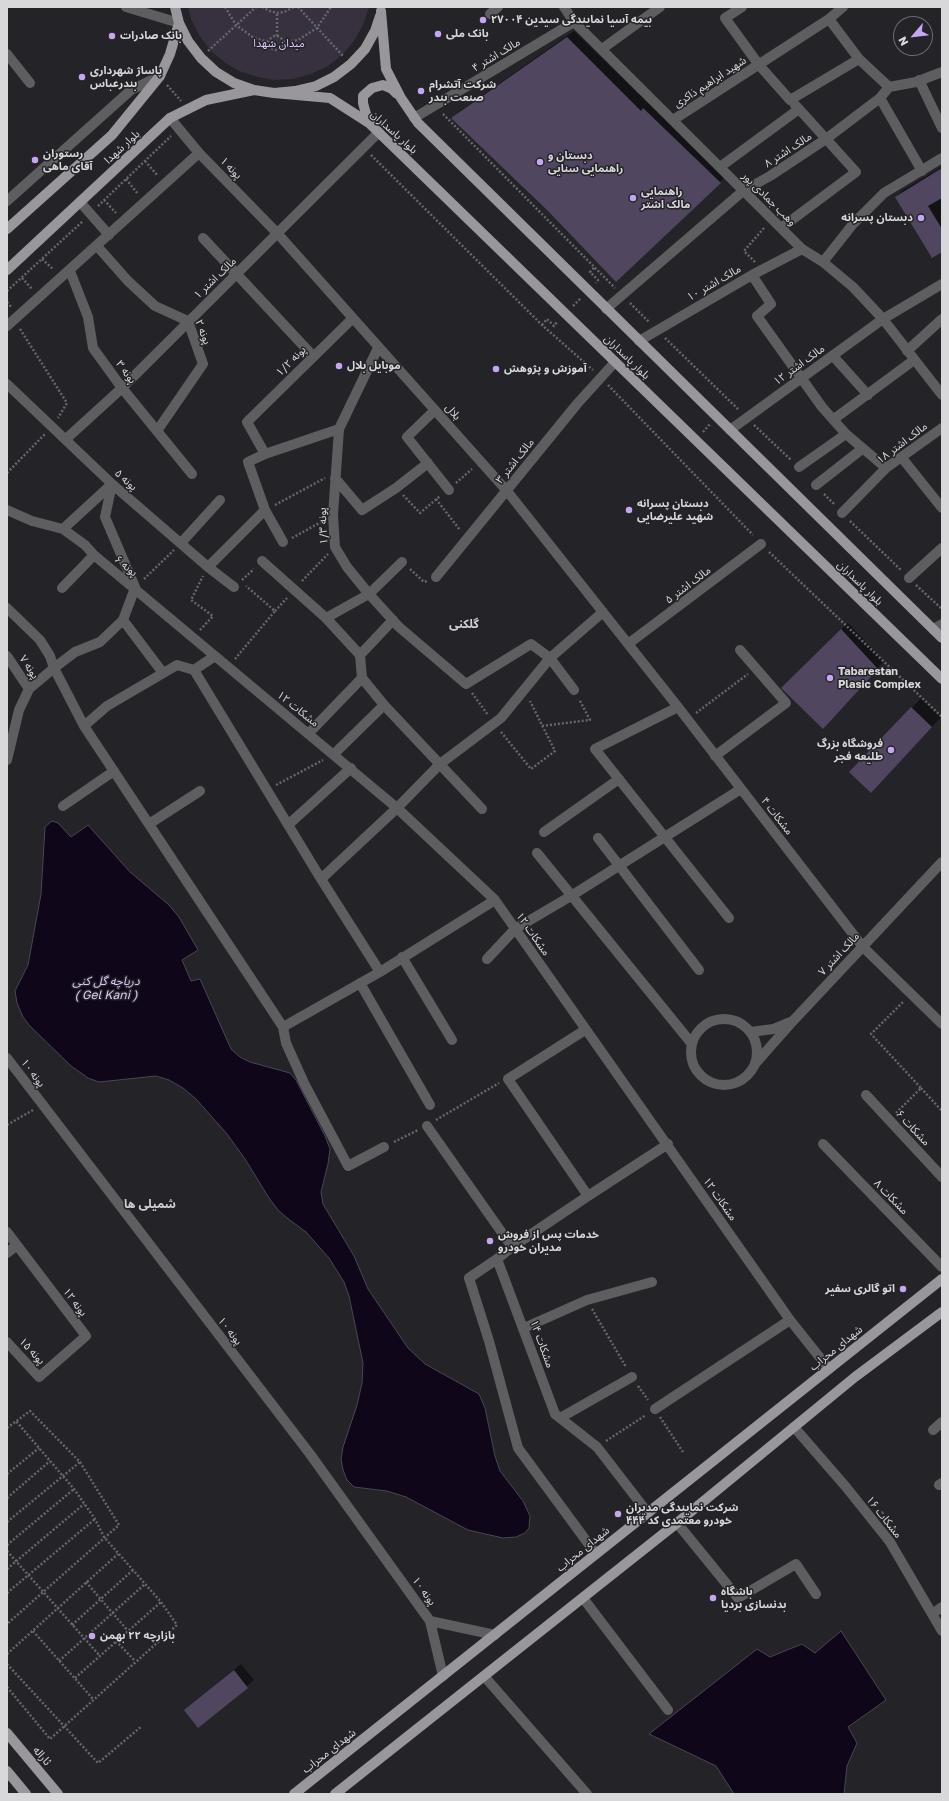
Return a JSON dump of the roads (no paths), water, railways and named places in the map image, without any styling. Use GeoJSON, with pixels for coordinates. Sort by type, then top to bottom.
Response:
{"type":"FeatureCollection","features":[{"type":"Feature","properties":{"kind":"main road"},"geometry":{"type":"LineString","coordinates":[[175,7],[179,23],[188,41],[201,58],[216,72],[234,83],[254,90],[274,92],[296,91],[316,86],[334,77],[351,64],[364,49],[375,31],[382,9]]}},
{"type":"Feature","properties":{"kind":"main road","name":"بلوار پاسداران"},"geometry":{"type":"LineString","coordinates":[[382,9],[386,69],[401,98],[423,129],[730,430],[937,627],[942,638]]}},
{"type":"Feature","properties":{"kind":"main road","name":"بلوار شهدا"},"geometry":{"type":"LineString","coordinates":[[7,229],[112,135],[160,76],[170,54],[179,23]]}},
{"type":"Feature","properties":{"kind":"main road"},"geometry":{"type":"LineString","coordinates":[[379,132],[366,114],[363,96],[372,88],[383,85],[392,89],[401,98]]}},
{"type":"Feature","properties":{"kind":"main road","name":"بلوار شهدا"},"geometry":{"type":"LineString","coordinates":[[7,270],[170,118],[206,100],[254,90]]}},
{"type":"Feature","properties":{"kind":"main road","name":"بلوار پاسداران"},"geometry":{"type":"LineString","coordinates":[[274,92],[330,98],[369,123],[942,679]]}},
{"type":"Feature","properties":{"kind":"main road","name":"شهدای محراب"},"geometry":{"type":"LineString","coordinates":[[294,1794],[942,1279]]}},
{"type":"Feature","properties":{"kind":"main road"},"geometry":{"type":"LineString","coordinates":[[335,1794],[677,1523],[794,1427],[942,1312]]}},
{"type":"Feature","properties":{"kind":"main road","name":"ثاراله"},"geometry":{"type":"LineString","coordinates":[[7,1733],[58,1794]]}},
{"type":"Feature","properties":{"kind":"main road"},"geometry":{"type":"LineString","coordinates":[[7,1771],[26,1794]]}},
{"type":"Feature","properties":{"kind":"street"},"geometry":{"type":"LineString","coordinates":[[126,7],[179,23]]}},
{"type":"Feature","properties":{"kind":"street"},"geometry":{"type":"LineString","coordinates":[[490,14],[498,7]]}},
{"type":"Feature","properties":{"kind":"street"},"geometry":{"type":"LineString","coordinates":[[564,7],[574,22]]}},
{"type":"Feature","properties":{"kind":"street"},"geometry":{"type":"LineString","coordinates":[[602,49],[660,7]]}},
{"type":"Feature","properties":{"kind":"street","name":"شهید ابراهیم ذاکری"},"geometry":{"type":"LineString","coordinates":[[673,120],[829,19],[843,7]]}},
{"type":"Feature","properties":{"kind":"street"},"geometry":{"type":"LineString","coordinates":[[736,9],[725,18],[759,65],[856,172],[781,228]]}},
{"type":"Feature","properties":{"kind":"street"},"geometry":{"type":"LineString","coordinates":[[829,19],[859,59],[889,87],[919,80],[942,72]]}},
{"type":"Feature","properties":{"kind":"street","name":"وهب جمادی پور"},"geometry":{"type":"LineString","coordinates":[[574,22],[802,249],[823,262],[853,287],[883,319],[942,396]]}},
{"type":"Feature","properties":{"kind":"street","name":"مالک اشتر ۴"},"geometry":{"type":"LineString","coordinates":[[414,118],[574,22]]}},
{"type":"Feature","properties":{"kind":"street"},"geometry":{"type":"LineString","coordinates":[[7,54],[30,83]]}},
{"type":"Feature","properties":{"kind":"street"},"geometry":{"type":"LineString","coordinates":[[790,100],[859,59]]}},
{"type":"Feature","properties":{"kind":"street"},"geometry":{"type":"LineString","coordinates":[[7,201],[131,90],[160,76]]}},
{"type":"Feature","properties":{"kind":"street"},"geometry":{"type":"LineString","coordinates":[[919,80],[942,128]]}},
{"type":"Feature","properties":{"kind":"street","name":"مالک اشتر ۸"},"geometry":{"type":"LineString","coordinates":[[606,309],[743,191],[770,176],[826,139],[880,98],[889,87]]}},
{"type":"Feature","properties":{"kind":"street"},"geometry":{"type":"LineString","coordinates":[[880,98],[922,171]]}},
{"type":"Feature","properties":{"kind":"street"},"geometry":{"type":"LineString","coordinates":[[720,167],[799,109]]}},
{"type":"Feature","properties":{"kind":"street","name":"پونه ۱"},"geometry":{"type":"LineString","coordinates":[[170,118],[199,153],[278,234]]}},
{"type":"Feature","properties":{"kind":"street","name":"مالک اشتر ۱"},"geometry":{"type":"LineString","coordinates":[[66,439],[122,388],[188,320],[278,234],[379,132]]}},
{"type":"Feature","properties":{"kind":"street"},"geometry":{"type":"LineString","coordinates":[[10,323],[70,271],[199,153]]}},
{"type":"Feature","properties":{"kind":"street"},"geometry":{"type":"LineString","coordinates":[[823,262],[852,224],[884,193],[942,158]]}},
{"type":"Feature","properties":{"kind":"street"},"geometry":{"type":"LineString","coordinates":[[80,202],[109,235]]}},
{"type":"Feature","properties":{"kind":"street","name":"بلال"},"geometry":{"type":"LineString","coordinates":[[278,234],[507,491],[603,612]]}},
{"type":"Feature","properties":{"kind":"street"},"geometry":{"type":"LineString","coordinates":[[204,238],[313,356]]}},
{"type":"Feature","properties":{"kind":"street","name":"پونه ۲"},"geometry":{"type":"LineString","coordinates":[[97,246],[128,281],[155,306],[188,320],[203,364],[158,432]]}},
{"type":"Feature","properties":{"kind":"street","name":"مالک اشتر ۱۰"},"geometry":{"type":"LineString","coordinates":[[639,341],[752,275],[802,249]]}},
{"type":"Feature","properties":{"kind":"street","name":"پونه ۳"},"geometry":{"type":"LineString","coordinates":[[70,271],[88,317],[92,348],[122,388],[192,474]]}},
{"type":"Feature","properties":{"kind":"street"},"geometry":{"type":"LineString","coordinates":[[752,275],[771,304],[757,316],[803,378],[822,407],[846,434],[886,468]]}},
{"type":"Feature","properties":{"kind":"street","name":"مالک اشتر ۱۲"},"geometry":{"type":"LineString","coordinates":[[730,430],[883,319],[942,284]]}},
{"type":"Feature","properties":{"kind":"street","name":"پونه ۱/۲"},"geometry":{"type":"LineString","coordinates":[[265,454],[246,422],[353,318]]}},
{"type":"Feature","properties":{"kind":"street"},"geometry":{"type":"LineString","coordinates":[[907,351],[942,320]]}},
{"type":"Feature","properties":{"kind":"street","name":"پونه ۱/۳"},"geometry":{"type":"LineString","coordinates":[[378,348],[339,429],[333,515],[335,547],[347,567],[399,627],[466,684],[531,644],[550,658]]}},
{"type":"Feature","properties":{"kind":"street"},"geometry":{"type":"LineString","coordinates":[[833,356],[868,395]]}},
{"type":"Feature","properties":{"kind":"street"},"geometry":{"type":"LineString","coordinates":[[834,419],[914,360]]}},
{"type":"Feature","properties":{"kind":"street","name":"مالک اشتر ۳"},"geometry":{"type":"LineString","coordinates":[[436,577],[577,404],[615,362]]}},
{"type":"Feature","properties":{"kind":"street","name":"پونه ۵"},"geometry":{"type":"LineString","coordinates":[[7,384],[112,484],[208,567],[237,584]]}},
{"type":"Feature","properties":{"kind":"street"},"geometry":{"type":"LineString","coordinates":[[436,410],[407,437],[449,490]]}},
{"type":"Feature","properties":{"kind":"street","name":"مالک اشتر ۱۸"},"geometry":{"type":"LineString","coordinates":[[842,513],[886,468],[942,428]]}},
{"type":"Feature","properties":{"kind":"street"},"geometry":{"type":"LineString","coordinates":[[283,542],[264,510],[248,462],[265,454],[339,429]]}},
{"type":"Feature","properties":{"kind":"street"},"geometry":{"type":"LineString","coordinates":[[799,467],[846,434]]}},
{"type":"Feature","properties":{"kind":"street"},"geometry":{"type":"LineString","coordinates":[[816,485],[862,449]]}},
{"type":"Feature","properties":{"kind":"street"},"geometry":{"type":"LineString","coordinates":[[902,458],[942,508]]}},
{"type":"Feature","properties":{"kind":"street"},"geometry":{"type":"LineString","coordinates":[[336,475],[362,510],[396,488],[428,463]]}},
{"type":"Feature","properties":{"kind":"street"},"geometry":{"type":"LineString","coordinates":[[63,529],[112,484]]}},
{"type":"Feature","properties":{"kind":"street"},"geometry":{"type":"LineString","coordinates":[[112,484],[105,517],[135,588]]}},
{"type":"Feature","properties":{"kind":"street"},"geometry":{"type":"LineString","coordinates":[[181,543],[220,500]]}},
{"type":"Feature","properties":{"kind":"street","name":"پونه ۶"},"geometry":{"type":"LineString","coordinates":[[7,510],[32,521],[63,529],[85,545],[94,555],[135,588],[123,620],[100,642],[75,652],[29,689]]}},
{"type":"Feature","properties":{"kind":"street"},"geometry":{"type":"LineString","coordinates":[[208,567],[264,510]]}},
{"type":"Feature","properties":{"kind":"street","name":"مالک اشتر ۵"},"geometry":{"type":"LineString","coordinates":[[628,644],[761,544]]}},
{"type":"Feature","properties":{"kind":"street"},"geometry":{"type":"LineString","coordinates":[[909,578],[942,548]]}},
{"type":"Feature","properties":{"kind":"street"},"geometry":{"type":"LineString","coordinates":[[62,588],[94,555]]}},
{"type":"Feature","properties":{"kind":"street"},"geometry":{"type":"LineString","coordinates":[[262,561],[326,618],[360,655],[362,678],[384,705],[482,809]]}},
{"type":"Feature","properties":{"kind":"street"},"geometry":{"type":"LineString","coordinates":[[326,618],[369,594],[402,562]]}},
{"type":"Feature","properties":{"kind":"street","name":"مشکات ۱۲"},"geometry":{"type":"LineString","coordinates":[[135,588],[193,638],[351,768],[397,808],[495,900],[585,1030],[668,1144],[790,1320],[829,1369]]}},
{"type":"Feature","properties":{"kind":"street"},"geometry":{"type":"LineString","coordinates":[[7,608],[40,640],[50,656],[54,668],[84,726],[283,1027],[286,1043],[304,1084],[348,1166],[384,1147]]}},
{"type":"Feature","properties":{"kind":"street"},"geometry":{"type":"LineString","coordinates":[[321,879],[397,808],[440,764],[501,718],[550,658],[603,612]]}},
{"type":"Feature","properties":{"kind":"street","name":"مشکات ۴"},"geometry":{"type":"LineString","coordinates":[[603,612],[678,706],[863,947],[942,1024]]}},
{"type":"Feature","properties":{"kind":"street"},"geometry":{"type":"LineString","coordinates":[[123,620],[163,673]]}},
{"type":"Feature","properties":{"kind":"street"},"geometry":{"type":"LineString","coordinates":[[360,655],[393,620]]}},
{"type":"Feature","properties":{"kind":"street"},"geometry":{"type":"LineString","coordinates":[[715,756],[786,703],[740,650]]}},
{"type":"Feature","properties":{"kind":"street","name":"پونه ۷"},"geometry":{"type":"LineString","coordinates":[[7,656],[29,689],[20,710],[7,760]]}},
{"type":"Feature","properties":{"kind":"street"},"geometry":{"type":"LineString","coordinates":[[194,670],[215,656]]}},
{"type":"Feature","properties":{"kind":"street"},"geometry":{"type":"LineString","coordinates":[[550,658],[574,690]]}},
{"type":"Feature","properties":{"kind":"street"},"geometry":{"type":"LineString","coordinates":[[84,726],[107,706],[177,665],[194,670],[321,879],[380,972]]}},
{"type":"Feature","properties":{"kind":"street"},"geometry":{"type":"LineString","coordinates":[[309,733],[362,678]]}},
{"type":"Feature","properties":{"kind":"street"},"geometry":{"type":"LineString","coordinates":[[334,754],[384,705]]}},
{"type":"Feature","properties":{"kind":"street"},"geometry":{"type":"LineString","coordinates":[[678,706],[595,749],[729,918]]}},
{"type":"Feature","properties":{"kind":"street"},"geometry":{"type":"LineString","coordinates":[[288,825],[351,768]]}},
{"type":"Feature","properties":{"kind":"street"},"geometry":{"type":"LineString","coordinates":[[63,806],[114,771]]}},
{"type":"Feature","properties":{"kind":"street"},"geometry":{"type":"LineString","coordinates":[[544,832],[619,779]]}},
{"type":"Feature","properties":{"kind":"street"},"geometry":{"type":"LineString","coordinates":[[487,959],[515,929],[571,896],[741,789]]}},
{"type":"Feature","properties":{"kind":"street"},"geometry":{"type":"LineString","coordinates":[[149,824],[200,792]]}},
{"type":"Feature","properties":{"kind":"street"},"geometry":{"type":"LineString","coordinates":[[598,838],[699,970]]}},
{"type":"Feature","properties":{"kind":"street"},"geometry":{"type":"LineString","coordinates":[[537,853],[692,1044]]}},
{"type":"Feature","properties":{"kind":"street","name":"مالک اشتر ۷"},"geometry":{"type":"LineString","coordinates":[[755,1064],[792,1022],[942,862]]}},
{"type":"Feature","properties":{"kind":"street"},"geometry":{"type":"LineString","coordinates":[[283,1027],[380,972],[495,900]]}},
{"type":"Feature","properties":{"kind":"street"},"geometry":{"type":"LineString","coordinates":[[402,957],[452,1040]]}},
{"type":"Feature","properties":{"kind":"street"},"geometry":{"type":"LineString","coordinates":[[360,983],[430,1105]]}},
{"type":"Feature","properties":{"kind":"street"},"geometry":{"type":"LineString","coordinates":[[721,1019],[732,1020],[743,1024],[751,1032],[756,1042],[758,1053],[755,1064],[746,1077],[732,1085],[721,1086],[711,1083],[702,1077],[695,1068],[691,1058],[694,1037],[701,1028],[710,1022],[721,1019]]}},
{"type":"Feature","properties":{"kind":"street"},"geometry":{"type":"LineString","coordinates":[[751,1032],[773,1029],[792,1022]]}},
{"type":"Feature","properties":{"kind":"street"},"geometry":{"type":"LineString","coordinates":[[585,1030],[508,1079],[588,1196]]}},
{"type":"Feature","properties":{"kind":"street","name":"پونه ۱۰"},"geometry":{"type":"LineString","coordinates":[[7,1058],[310,1454],[430,1621]]}},
{"type":"Feature","properties":{"kind":"street","name":"مشکات ۶"},"geometry":{"type":"LineString","coordinates":[[866,1095],[942,1177]]}},
{"type":"Feature","properties":{"kind":"street"},"geometry":{"type":"LineString","coordinates":[[427,1126],[512,1247]]}},
{"type":"Feature","properties":{"kind":"street"},"geometry":{"type":"LineString","coordinates":[[596,1554],[518,1448],[489,1340],[469,1278],[497,1260],[512,1247],[668,1144]]}},
{"type":"Feature","properties":{"kind":"street","name":"مشکات ۸"},"geometry":{"type":"LineString","coordinates":[[823,1144],[942,1267]]}},
{"type":"Feature","properties":{"kind":"street","name":"پونه ۱۲"},"geometry":{"type":"LineString","coordinates":[[7,1232],[86,1336],[39,1377]]}},
{"type":"Feature","properties":{"kind":"street"},"geometry":{"type":"LineString","coordinates":[[7,1253],[17,1245]]}},
{"type":"Feature","properties":{"kind":"street","name":"مشکات ۱۴"},"geometry":{"type":"LineString","coordinates":[[497,1260],[524,1328],[554,1414],[598,1447],[648,1513]]}},
{"type":"Feature","properties":{"kind":"street"},"geometry":{"type":"LineString","coordinates":[[524,1328],[587,1300],[652,1282]]}},
{"type":"Feature","properties":{"kind":"street"},"geometry":{"type":"LineString","coordinates":[[655,1409],[790,1320]]}},
{"type":"Feature","properties":{"kind":"street","name":"پونه ۱۵"},"geometry":{"type":"LineString","coordinates":[[7,1342],[39,1377]]}},
{"type":"Feature","properties":{"kind":"street"},"geometry":{"type":"LineString","coordinates":[[560,1418],[632,1378]]}},
{"type":"Feature","properties":{"kind":"street"},"geometry":{"type":"LineString","coordinates":[[933,1430],[942,1422]]}},
{"type":"Feature","properties":{"kind":"street","name":"مشکات ۱۶"},"geometry":{"type":"LineString","coordinates":[[794,1427],[846,1487],[890,1542],[942,1631]]}},
{"type":"Feature","properties":{"kind":"street"},"geometry":{"type":"LineString","coordinates":[[677,1523],[738,1598],[796,1564],[816,1594]]}},
{"type":"Feature","properties":{"kind":"street"},"geometry":{"type":"LineString","coordinates":[[583,1598],[668,1710]]}},
{"type":"Feature","properties":{"kind":"street"},"geometry":{"type":"LineString","coordinates":[[932,1614],[942,1607]]}},
{"type":"Feature","properties":{"kind":"street"},"geometry":{"type":"LineString","coordinates":[[443,1676],[430,1621],[495,1635]]}},
{"type":"Feature","properties":{"kind":"street"},"geometry":{"type":"LineString","coordinates":[[484,1676],[587,1794]]}},
{"type":"Feature","properties":{"kind":"water","name":"دریاچه گل کنی ( Gel Kani )"},"geometry":{"type":"Polygon","coordinates":[[[52,821],[58,823],[71,837],[88,825],[130,872],[169,905],[179,917],[198,950],[182,960],[191,981],[200,979],[231,1049],[240,1057],[250,1062],[290,1073],[296,1080],[325,1136],[330,1149],[321,1192],[323,1204],[354,1256],[368,1289],[408,1348],[425,1364],[479,1394],[485,1408],[495,1456],[500,1471],[523,1501],[530,1516],[529,1528],[525,1533],[516,1537],[503,1538],[468,1530],[406,1497],[387,1491],[354,1487],[347,1480],[341,1459],[343,1447],[357,1405],[362,1383],[363,1363],[349,1296],[344,1282],[329,1258],[306,1232],[278,1210],[227,1134],[196,1099],[183,1088],[169,1080],[156,1076],[99,1082],[88,1078],[71,1066],[29,1025],[23,1017],[17,1003],[15,991],[28,965],[41,894],[45,827],[52,821]]]}},
{"type":"Feature","properties":{"kind":"water"},"geometry":{"type":"Polygon","coordinates":[[[841,1631],[886,1700],[848,1727],[857,1743],[847,1766],[844,1794],[734,1794],[716,1766],[649,1734],[757,1649],[770,1657],[802,1644],[815,1653],[841,1631]]]}},
{"type":"Feature","properties":{"kind":"place","name":"بیمه آسیا نمایندگی سیدین ۲۷۰۰۴"},"geometry":{"type":"Point","coordinates":[483,20]}},
{"type":"Feature","properties":{"kind":"place","name":"بانک ملی"},"geometry":{"type":"Point","coordinates":[438,34]}},
{"type":"Feature","properties":{"kind":"place","name":"بانک صادرات"},"geometry":{"type":"Point","coordinates":[112,36]}},
{"type":"Feature","properties":{"kind":"place","name":"پاساژ شهرداری بندرعباس"},"geometry":{"type":"Point","coordinates":[82,77]}},
{"type":"Feature","properties":{"kind":"place","name":"شرکت آتشرام صنعت بندر"},"geometry":{"type":"Point","coordinates":[421,91]}},
{"type":"Feature","properties":{"kind":"place","name":"رستوران آقای ماهی"},"geometry":{"type":"Point","coordinates":[35,160]}},
{"type":"Feature","properties":{"kind":"place","name":"دبستان و راهنمایی سنایی"},"geometry":{"type":"Point","coordinates":[540,162]}},
{"type":"Feature","properties":{"kind":"place","name":"راهنمایی مالک اشتر"},"geometry":{"type":"Point","coordinates":[633,198]}},
{"type":"Feature","properties":{"kind":"place","name":"دبستان پسرانه"},"geometry":{"type":"Point","coordinates":[921,218]}},
{"type":"Feature","properties":{"kind":"place","name":"موبایل بلال"},"geometry":{"type":"Point","coordinates":[339,366]}},
{"type":"Feature","properties":{"kind":"place","name":"آموزش و پژوهش"},"geometry":{"type":"Point","coordinates":[496,369]}},
{"type":"Feature","properties":{"kind":"place","name":"دبستان پسرانه شهید علیرضایی"},"geometry":{"type":"Point","coordinates":[629,510]}},
{"type":"Feature","properties":{"kind":"place","name":"Tabarestan Plasic Complex"},"geometry":{"type":"Point","coordinates":[830,678]}},
{"type":"Feature","properties":{"kind":"place","name":"فروشگاه بزرگ طلیعه فجر"},"geometry":{"type":"Point","coordinates":[891,750]}},
{"type":"Feature","properties":{"kind":"place","name":"خدمات پس از فروش مدیران خودرو"},"geometry":{"type":"Point","coordinates":[490,1241]}},
{"type":"Feature","properties":{"kind":"place","name":"اتو گالری سفیر"},"geometry":{"type":"Point","coordinates":[903,1289]}},
{"type":"Feature","properties":{"kind":"place","name":"شرکت نمایندگی مدیران خودرو معتمدی کد ۴۴۴"},"geometry":{"type":"Point","coordinates":[618,1514]}},
{"type":"Feature","properties":{"kind":"place","name":"باشگاه بدنسازی بردیا"},"geometry":{"type":"Point","coordinates":[713,1598]}},
{"type":"Feature","properties":{"kind":"place","name":"بازارچه ۲۲ بهمن"},"geometry":{"type":"Point","coordinates":[92,1636]}},
{"type":"Feature","properties":{"kind":"district","name":"گلکنی"},"geometry":{"type":"Point","coordinates":[464,624]}},
{"type":"Feature","properties":{"kind":"district","name":"شمیلی ها"},"geometry":{"type":"Point","coordinates":[150,1204]}},
{"type":"Feature","properties":{"kind":"park label","name":"میدان شهدا"},"geometry":{"type":"Point","coordinates":[279,44]}}]}
